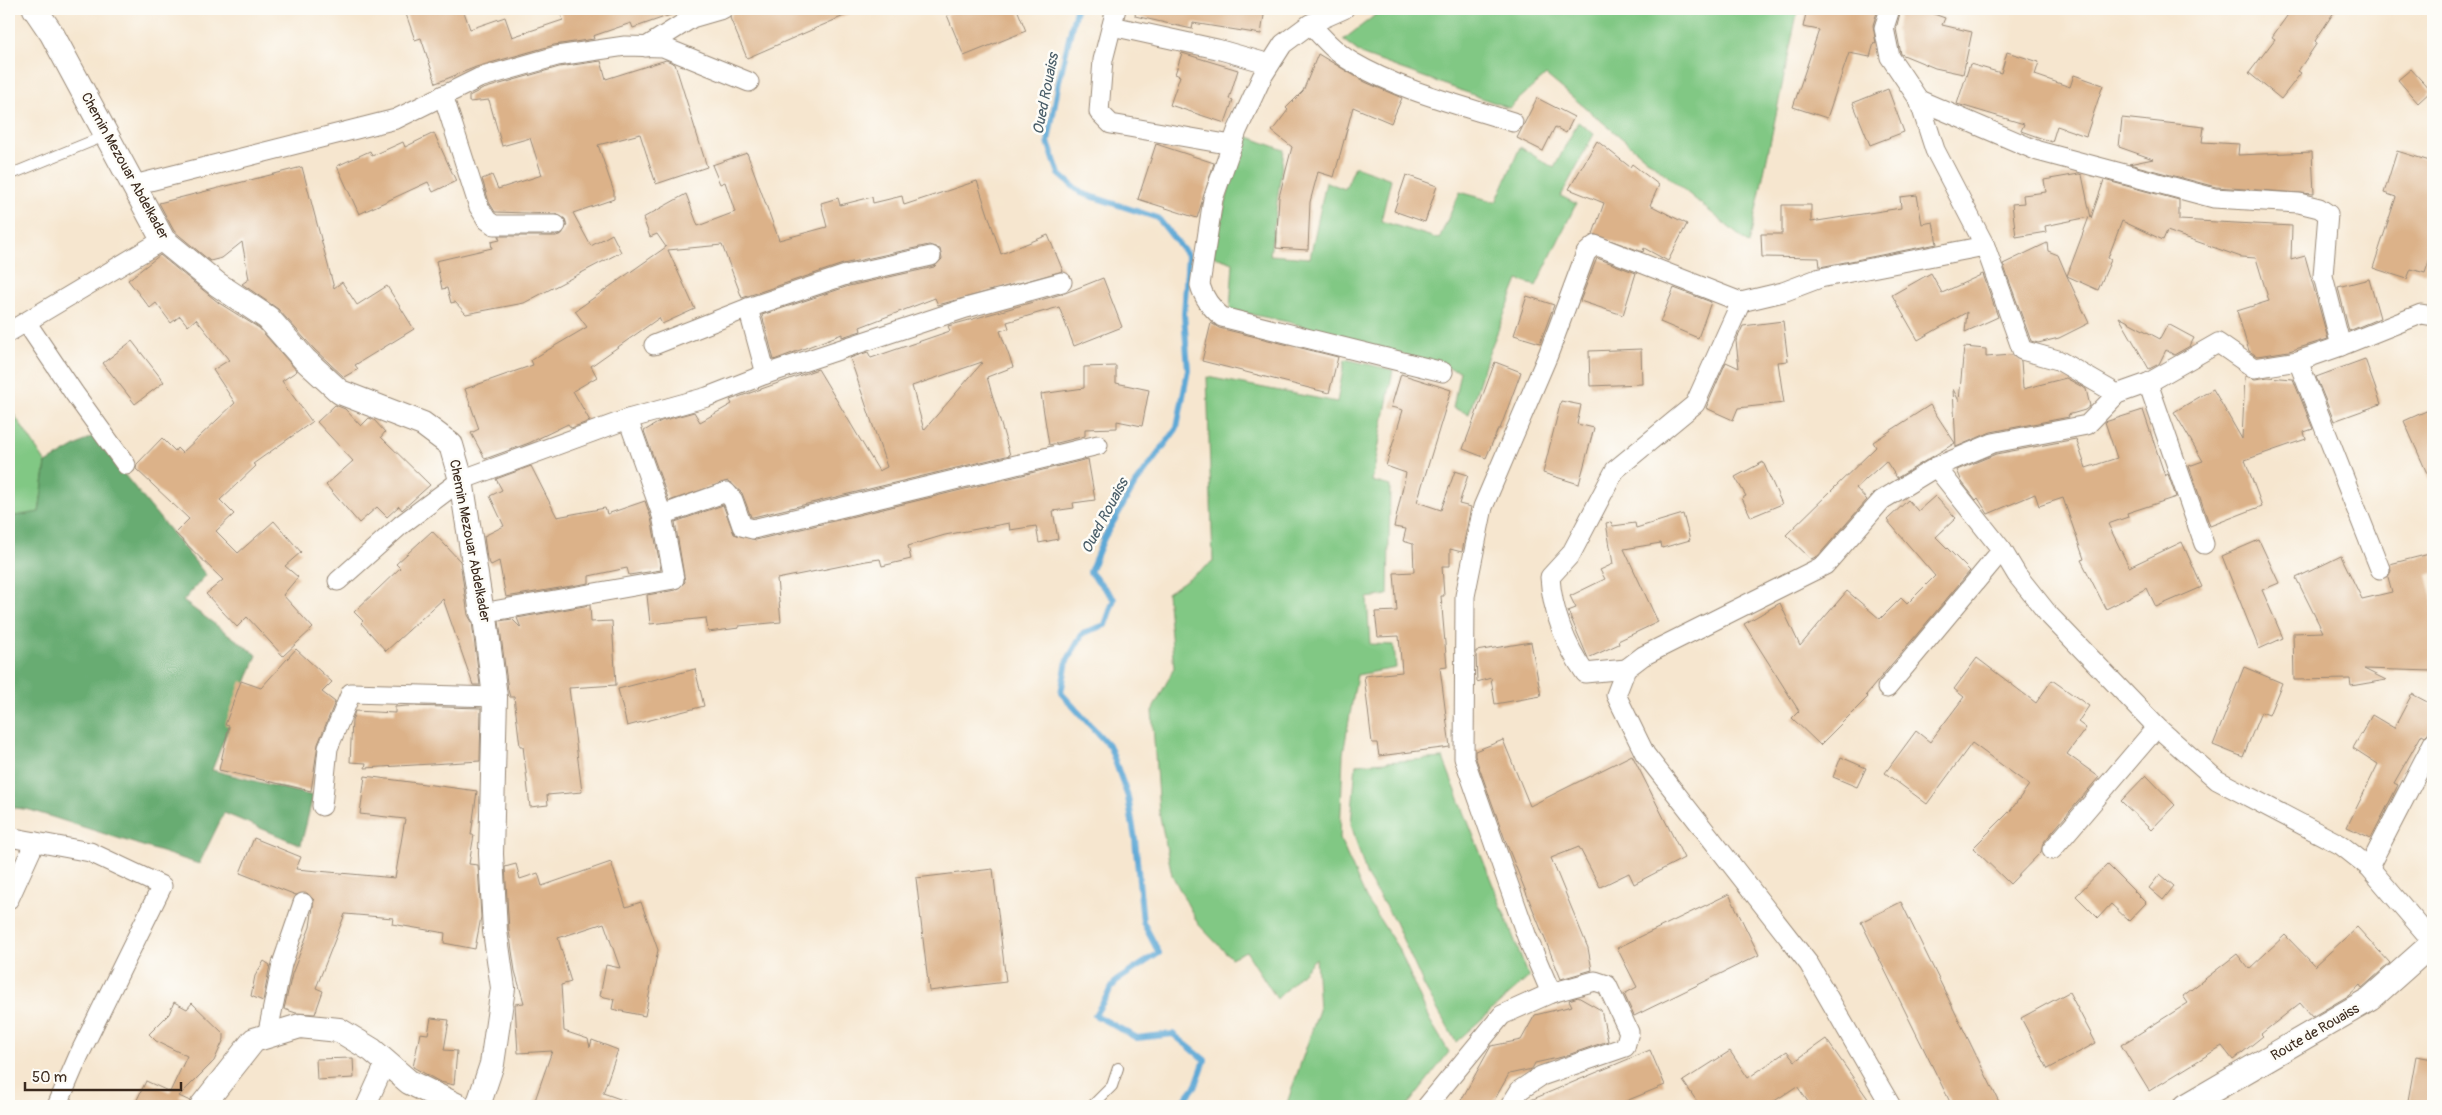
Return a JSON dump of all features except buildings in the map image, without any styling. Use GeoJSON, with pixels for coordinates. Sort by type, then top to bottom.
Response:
{"type":"FeatureCollection","features":[{"type":"Feature","properties":{"kind":"street","name":"Chemin Mezouar Abdelkader"},"geometry":{"type":"LineString","coordinates":[[35,9],[52,34],[163,240],[217,284],[268,318],[304,359],[340,392],[423,424],[451,445],[461,480],[482,613],[486,617],[495,697],[491,854],[494,931],[503,988],[492,1064],[478,1106]]}},
{"type":"Feature","properties":{"kind":"street"},"geometry":{"type":"LineString","coordinates":[[646,47],[692,18],[723,9]]}},
{"type":"Feature","properties":{"kind":"street"},"geometry":{"type":"LineString","coordinates":[[1344,9],[1310,24],[1283,44],[1262,77],[1232,145],[1213,199],[1200,285],[1202,294],[1211,308],[1222,316],[1443,372]]}},
{"type":"Feature","properties":{"kind":"street"},"geometry":{"type":"LineString","coordinates":[[1890,9],[1884,28],[1890,57],[1919,100],[1935,150],[1985,246],[2005,307],[2022,350],[2058,360],[2117,394]]}},
{"type":"Feature","properties":{"kind":"street"},"geometry":{"type":"LineString","coordinates":[[1232,145],[1111,124],[1104,118],[1099,112],[1103,60],[1114,17],[1270,64]]}},
{"type":"Feature","properties":{"kind":"street"},"geometry":{"type":"LineString","coordinates":[[1310,24],[1328,43],[1352,62],[1400,84],[1513,122]]}},
{"type":"Feature","properties":{"kind":"street"},"geometry":{"type":"LineString","coordinates":[[134,185],[396,119],[480,78],[557,56],[625,46],[663,47],[749,82]]}},
{"type":"Feature","properties":{"kind":"street"},"geometry":{"type":"LineString","coordinates":[[443,95],[479,207],[487,220],[494,225],[556,224]]}},
{"type":"Feature","properties":{"kind":"street"},"geometry":{"type":"LineString","coordinates":[[1919,100],[2038,151],[2084,164],[2214,198],[2299,203],[2319,208],[2328,214],[2324,276],[2341,346]]}},
{"type":"Feature","properties":{"kind":"street"},"geometry":{"type":"LineString","coordinates":[[9,332],[163,240]]}},
{"type":"Feature","properties":{"kind":"street"},"geometry":{"type":"LineString","coordinates":[[1551,993],[1527,937],[1464,758],[1465,596],[1483,507],[1548,355],[1586,253],[1595,245],[1741,302],[1783,292],[1820,278],[1985,246]]}},
{"type":"Feature","properties":{"kind":"street"},"geometry":{"type":"LineString","coordinates":[[654,345],[748,308],[846,275],[931,256]]}},
{"type":"Feature","properties":{"kind":"street"},"geometry":{"type":"LineString","coordinates":[[338,581],[401,525],[461,480],[628,420],[707,397],[766,374],[966,308],[1062,282]]}},
{"type":"Feature","properties":{"kind":"street"},"geometry":{"type":"LineString","coordinates":[[1626,669],[1586,673],[1571,653],[1551,594],[1550,578],[1572,554],[1615,470],[1695,404],[1741,302]]}},
{"type":"Feature","properties":{"kind":"street"},"geometry":{"type":"LineString","coordinates":[[748,308],[766,374]]}},
{"type":"Feature","properties":{"kind":"street"},"geometry":{"type":"LineString","coordinates":[[1891,1106],[1809,964],[1645,754],[1616,695],[1626,669],[1643,656],[1825,565],[1882,500],[1936,468],[1993,443],[2087,425],[2117,394],[2148,383],[2218,343],[2254,368],[2298,361],[2420,314],[2433,316]]}},
{"type":"Feature","properties":{"kind":"street"},"geometry":{"type":"LineString","coordinates":[[26,322],[74,394],[126,465]]}},
{"type":"Feature","properties":{"kind":"street"},"geometry":{"type":"LineString","coordinates":[[2298,361],[2380,569]]}},
{"type":"Feature","properties":{"kind":"street"},"geometry":{"type":"LineString","coordinates":[[2148,383],[2204,544]]}},
{"type":"Feature","properties":{"kind":"street"},"geometry":{"type":"LineString","coordinates":[[482,613],[674,579],[662,515],[628,420]]}},
{"type":"Feature","properties":{"kind":"street"},"geometry":{"type":"LineString","coordinates":[[662,515],[726,492],[734,500],[742,526],[753,529],[1098,445]]}},
{"type":"Feature","properties":{"kind":"street"},"geometry":{"type":"LineString","coordinates":[[1936,468],[2002,550],[2017,575],[2049,615],[2157,727],[2217,780],[2341,845],[2369,867],[2433,942]]}},
{"type":"Feature","properties":{"kind":"street"},"geometry":{"type":"LineString","coordinates":[[1886,688],[2002,550]]}},
{"type":"Feature","properties":{"kind":"street"},"geometry":{"type":"LineString","coordinates":[[322,806],[328,748],[351,693],[495,697]]}},
{"type":"Feature","properties":{"kind":"street"},"geometry":{"type":"LineString","coordinates":[[2052,850],[2157,727]]}},
{"type":"Feature","properties":{"kind":"street"},"geometry":{"type":"LineString","coordinates":[[2369,867],[2433,743]]}},
{"type":"Feature","properties":{"kind":"street"},"geometry":{"type":"LineString","coordinates":[[9,837],[90,852],[162,886],[79,1055],[57,1106]]}},
{"type":"Feature","properties":{"kind":"street"},"geometry":{"type":"LineString","coordinates":[[9,899],[35,842]]}},
{"type":"Feature","properties":{"kind":"street"},"geometry":{"type":"LineString","coordinates":[[267,1036],[282,964],[303,903]]}},
{"type":"Feature","properties":{"kind":"street","name":"Route de Rouaiss"},"geometry":{"type":"LineString","coordinates":[[2186,1106],[2370,999],[2433,942]]}},
{"type":"Feature","properties":{"kind":"street"},"geometry":{"type":"LineString","coordinates":[[1427,1106],[1502,1015],[1551,993],[1595,981],[1607,985],[1629,1032],[1624,1047],[1541,1076],[1520,1090],[1510,1106]]}},
{"type":"Feature","properties":{"kind":"street"},"geometry":{"type":"LineString","coordinates":[[202,1106],[254,1040],[300,1026],[339,1030],[372,1050],[409,1082],[458,1106]]}},
{"type":"Feature","properties":{"kind":"street"},"geometry":{"type":"LineString","coordinates":[[366,1106],[386,1062]]}},
{"type":"Feature","properties":{"kind":"lane"},"geometry":{"type":"LineString","coordinates":[[9,175],[107,135]]}},
{"type":"Feature","properties":{"kind":"lane"},"geometry":{"type":"LineString","coordinates":[[1092,1106],[1112,1086],[1118,1068]]}},
{"type":"Feature","properties":{"kind":"green space"},"geometry":{"type":"Polygon","coordinates":[[[1383,9],[1798,9],[1749,244],[1546,75],[1509,108],[1363,55],[1343,40],[1383,9]]]}},
{"type":"Feature","properties":{"kind":"green space"},"geometry":{"type":"Polygon","coordinates":[[[1578,122],[1594,134],[1561,196],[1576,204],[1536,286],[1518,280],[1487,358],[1469,414],[1453,408],[1460,371],[1288,322],[1230,310],[1233,263],[1213,256],[1233,172],[1246,136],[1284,150],[1270,255],[1310,258],[1326,182],[1345,189],[1355,166],[1391,179],[1381,221],[1439,239],[1460,192],[1496,202],[1520,147],[1554,168],[1578,122]]]}},
{"type":"Feature","properties":{"kind":"green space"},"geometry":{"type":"Polygon","coordinates":[[[1345,359],[1393,370],[1372,481],[1390,486],[1388,595],[1367,598],[1370,644],[1394,645],[1396,668],[1357,675],[1343,754],[1340,839],[1366,898],[1400,951],[1429,1019],[1449,1052],[1407,1106],[1286,1106],[1319,1010],[1316,958],[1277,999],[1246,951],[1231,958],[1198,924],[1172,875],[1159,812],[1152,711],[1174,668],[1167,593],[1213,562],[1207,377],[1337,402],[1345,359]]]}},
{"type":"Feature","properties":{"kind":"green space"},"geometry":{"type":"Polygon","coordinates":[[[9,407],[46,463],[39,513],[9,517],[9,407]]]}},
{"type":"Feature","properties":{"kind":"green space"},"geometry":{"type":"Polygon","coordinates":[[[93,436],[206,575],[183,601],[257,655],[212,770],[313,796],[301,845],[224,813],[199,864],[30,810],[9,807],[9,517],[39,512],[46,463],[93,436]]]}},
{"type":"Feature","properties":{"kind":"green space"},"geometry":{"type":"Polygon","coordinates":[[[1443,758],[1529,977],[1456,1042],[1424,986],[1394,920],[1367,877],[1351,824],[1356,764],[1443,758]]]}},
{"type":"Feature","properties":{"kind":"waterway","name":"Oued Rouaiss"},"geometry":{"type":"LineString","coordinates":[[1076,9],[1059,81],[1048,142],[1059,174],[1081,193],[1158,218],[1188,256],[1184,314],[1188,370],[1177,428],[1134,486],[1104,538],[1090,572],[1114,599],[1105,625],[1083,633],[1067,661],[1061,693],[1110,747],[1128,797],[1135,839],[1143,922],[1159,953],[1116,981],[1095,1015],[1137,1038],[1173,1034],[1205,1060],[1196,1085],[1180,1106]]}}]}
